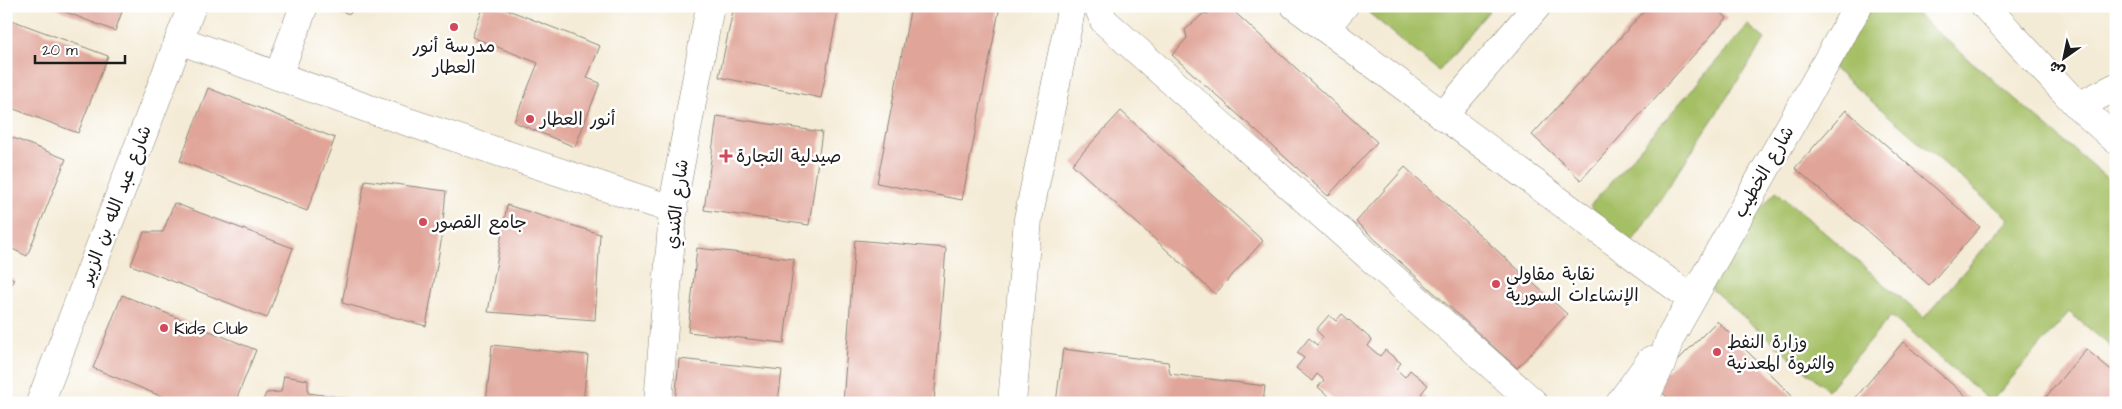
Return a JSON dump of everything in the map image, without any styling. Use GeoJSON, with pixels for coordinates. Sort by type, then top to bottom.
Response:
{"type":"FeatureCollection","features":[{"type":"Feature","properties":{"kind":"street","name":"شارع عبد الله بن الزبير"},"geometry":{"type":"LineString","coordinates":[[40,403],[192,6]]}},
{"type":"Feature","properties":{"kind":"street"},"geometry":{"type":"LineString","coordinates":[[278,76],[304,6]]}},
{"type":"Feature","properties":{"kind":"street","name":"شارع الكندي"},"geometry":{"type":"LineString","coordinates":[[658,403],[674,210],[710,6]]}},
{"type":"Feature","properties":{"kind":"street"},"geometry":{"type":"LineString","coordinates":[[1012,403],[1028,219],[1072,6]]}},
{"type":"Feature","properties":{"kind":"street"},"geometry":{"type":"LineString","coordinates":[[1295,6],[1692,299]]}},
{"type":"Feature","properties":{"kind":"street"},"geometry":{"type":"LineString","coordinates":[[1325,28],[1344,6]]}},
{"type":"Feature","properties":{"kind":"street"},"geometry":{"type":"LineString","coordinates":[[1443,116],[1537,6]]}},
{"type":"Feature","properties":{"kind":"street","name":"شارع الخطيب"},"geometry":{"type":"LineString","coordinates":[[1620,403],[1637,377],[1670,338],[1858,6]]}},
{"type":"Feature","properties":{"kind":"street"},"geometry":{"type":"LineString","coordinates":[[1985,6],[2078,106],[2116,140]]}},
{"type":"Feature","properties":{"kind":"street"},"geometry":{"type":"LineString","coordinates":[[1107,11],[1534,403]]}},
{"type":"Feature","properties":{"kind":"street"},"geometry":{"type":"LineString","coordinates":[[179,40],[372,110],[674,210]]}},
{"type":"Feature","properties":{"kind":"street"},"geometry":{"type":"LineString","coordinates":[[2078,106],[2116,87]]}},
{"type":"Feature","properties":{"kind":"street","name":"شارع الخطيب"},"geometry":{"type":"LineString","coordinates":[[1643,403],[1662,362],[1670,338]]}},
{"type":"Feature","properties":{"kind":"green space"},"geometry":{"type":"Polygon","coordinates":[[[1375,6],[1493,6],[1439,71],[1369,13],[1375,6]]]}},
{"type":"Feature","properties":{"kind":"green space"},"geometry":{"type":"Polygon","coordinates":[[[1860,6],[1907,6],[2116,186],[2116,351],[2069,312],[1991,402],[1891,316],[1828,390],[1700,279],[1776,191],[1924,318],[2009,219],[1833,68],[1860,6]]]}},
{"type":"Feature","properties":{"kind":"green space"},"geometry":{"type":"Polygon","coordinates":[[[1748,25],[1765,39],[1631,244],[1590,206],[1748,25]]]}},
{"type":"Feature","properties":{"kind":"building"},"geometry":{"type":"Polygon","coordinates":[[[50,6],[124,6],[115,31],[50,6]]]}},
{"type":"Feature","properties":{"kind":"building"},"geometry":{"type":"Polygon","coordinates":[[[330,6],[353,6],[350,14],[330,8],[330,6]]]}},
{"type":"Feature","properties":{"kind":"building"},"geometry":{"type":"Polygon","coordinates":[[[484,6],[498,6],[600,46],[587,78],[600,83],[575,147],[514,122],[538,63],[472,37],[484,6]]]}},
{"type":"Feature","properties":{"kind":"building"},"geometry":{"type":"Polygon","coordinates":[[[734,6],[839,6],[821,98],[719,77],[734,6]]]}},
{"type":"Feature","properties":{"kind":"building"},"geometry":{"type":"Polygon","coordinates":[[[911,6],[1000,6],[962,200],[877,183],[911,6]]]}},
{"type":"Feature","properties":{"kind":"building"},"geometry":{"type":"Polygon","coordinates":[[[1215,6],[1228,6],[1377,142],[1328,196],[1172,55],[1187,38],[1185,30],[1215,6]]]}},
{"type":"Feature","properties":{"kind":"building"},"geometry":{"type":"Polygon","coordinates":[[[1649,6],[1714,6],[1727,18],[1581,180],[1532,135],[1649,6]]]}},
{"type":"Feature","properties":{"kind":"building"},"geometry":{"type":"Polygon","coordinates":[[[6,18],[108,56],[78,133],[6,106],[6,18]]]}},
{"type":"Feature","properties":{"kind":"building"},"geometry":{"type":"Polygon","coordinates":[[[208,88],[335,138],[307,211],[180,161],[208,88]]]}},
{"type":"Feature","properties":{"kind":"building"},"geometry":{"type":"Polygon","coordinates":[[[1846,110],[1980,227],[1929,285],[1795,168],[1846,110]]]}},
{"type":"Feature","properties":{"kind":"building"},"geometry":{"type":"Polygon","coordinates":[[[1121,111],[1263,241],[1215,294],[1072,164],[1121,111]]]}},
{"type":"Feature","properties":{"kind":"building"},"geometry":{"type":"Polygon","coordinates":[[[717,116],[822,132],[809,225],[704,210],[717,116]]]}},
{"type":"Feature","properties":{"kind":"building"},"geometry":{"type":"Polygon","coordinates":[[[6,135],[66,159],[27,256],[6,246],[6,135]]]}},
{"type":"Feature","properties":{"kind":"building"},"geometry":{"type":"Polygon","coordinates":[[[1405,167],[1567,314],[1517,368],[1356,222],[1405,167]]]}},
{"type":"Feature","properties":{"kind":"building"},"geometry":{"type":"Polygon","coordinates":[[[365,180],[446,191],[441,242],[426,326],[342,303],[365,180]]]}},
{"type":"Feature","properties":{"kind":"building"},"geometry":{"type":"Polygon","coordinates":[[[174,203],[293,248],[267,318],[131,265],[144,232],[163,232],[174,203]]]}},
{"type":"Feature","properties":{"kind":"building"},"geometry":{"type":"Polygon","coordinates":[[[507,205],[600,234],[595,320],[488,312],[507,205]]]}},
{"type":"Feature","properties":{"kind":"building"},"geometry":{"type":"Polygon","coordinates":[[[855,240],[946,248],[934,403],[843,403],[855,240]]]}},
{"type":"Feature","properties":{"kind":"building"},"geometry":{"type":"Polygon","coordinates":[[[697,248],[794,259],[784,343],[688,332],[697,248]]]}},
{"type":"Feature","properties":{"kind":"building"},"geometry":{"type":"Polygon","coordinates":[[[6,275],[14,279],[6,296],[6,275]]]}},
{"type":"Feature","properties":{"kind":"building"},"geometry":{"type":"Polygon","coordinates":[[[122,295],[256,350],[235,403],[177,403],[93,368],[122,295]]]}},
{"type":"Feature","properties":{"kind":"building"},"geometry":{"type":"Polygon","coordinates":[[[1342,314],[1372,340],[1368,346],[1380,356],[1385,350],[1401,363],[1396,369],[1405,377],[1410,370],[1428,385],[1421,394],[1431,403],[1337,403],[1318,387],[1324,380],[1317,374],[1312,381],[1296,368],[1304,358],[1297,353],[1309,338],[1317,345],[1323,337],[1316,330],[1329,315],[1336,321],[1342,314]]]}},
{"type":"Feature","properties":{"kind":"building","name":"وزارة النفط والثروة المعدنية"},"geometry":{"type":"Polygon","coordinates":[[[1717,321],[1799,403],[1673,403],[1654,384],[1717,321]]]}},
{"type":"Feature","properties":{"kind":"building"},"geometry":{"type":"Polygon","coordinates":[[[1903,342],[1974,403],[1851,403],[1903,342]]]}},
{"type":"Feature","properties":{"kind":"building"},"geometry":{"type":"Polygon","coordinates":[[[492,345],[588,355],[583,403],[486,403],[492,345]]]}},
{"type":"Feature","properties":{"kind":"building"},"geometry":{"type":"Polygon","coordinates":[[[1063,349],[1168,362],[1170,374],[1265,386],[1263,403],[1056,403],[1063,349]]]}},
{"type":"Feature","properties":{"kind":"building"},"geometry":{"type":"Polygon","coordinates":[[[2086,349],[2116,374],[2116,403],[2041,403],[2086,349]]]}},
{"type":"Feature","properties":{"kind":"building"},"geometry":{"type":"Polygon","coordinates":[[[679,359],[782,370],[778,403],[675,403],[679,359]]]}},
{"type":"Feature","properties":{"kind":"building"},"geometry":{"type":"Polygon","coordinates":[[[284,376],[308,380],[308,393],[386,403],[262,403],[266,393],[281,392],[284,376]]]}},
{"type":"Feature","properties":{"kind":"place","name":"مدرسة أنور العطار"},"geometry":{"type":"Point","coordinates":[454,27]}},
{"type":"Feature","properties":{"kind":"place","name":"أنور العطار"},"geometry":{"type":"Point","coordinates":[530,119]}},
{"type":"Feature","properties":{"kind":"place","name":"صيدلية التجارة"},"geometry":{"type":"Point","coordinates":[726,156]}},
{"type":"Feature","properties":{"kind":"place","name":"جامع القصور"},"geometry":{"type":"Point","coordinates":[423,222]}},
{"type":"Feature","properties":{"kind":"place","name":"نقابة مقاولي الإنشاءات السورية"},"geometry":{"type":"Point","coordinates":[1496,284]}},
{"type":"Feature","properties":{"kind":"place","name":"Kids Club"},"geometry":{"type":"Point","coordinates":[164,328]}},
{"type":"Feature","properties":{"kind":"place","name":"وزارة النفط والثروة المعدنية"},"geometry":{"type":"Point","coordinates":[1717,352]}}]}
